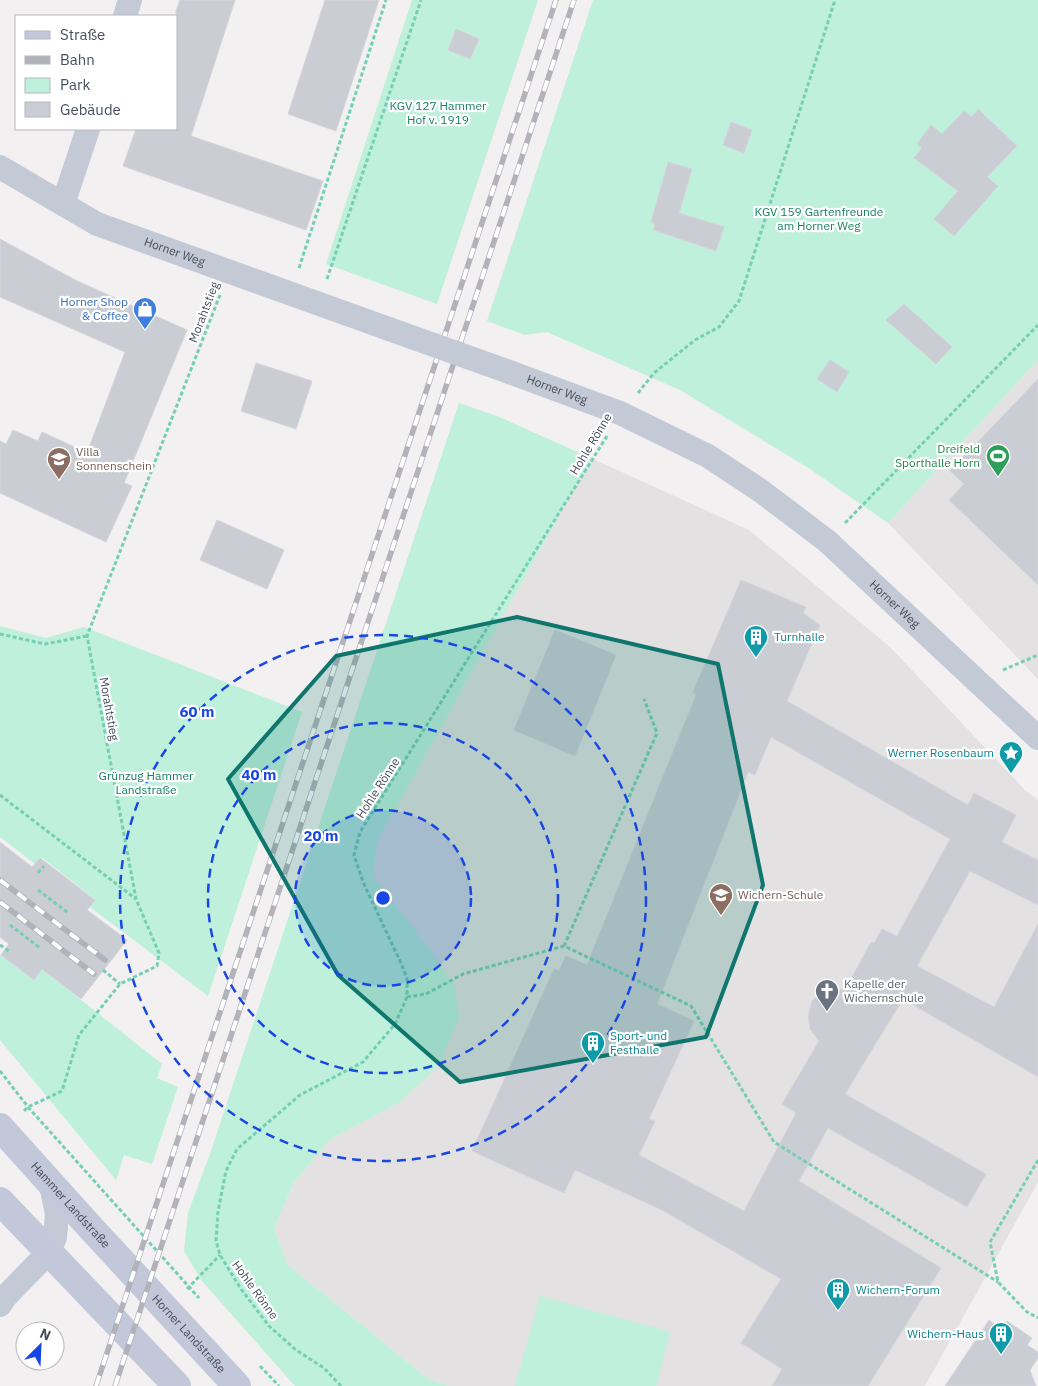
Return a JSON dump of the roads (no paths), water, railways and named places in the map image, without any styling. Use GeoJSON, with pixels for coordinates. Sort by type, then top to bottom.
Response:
{"type":"FeatureCollection","features":[{"type":"Feature","properties":{"kind":"main road","name":"Hammer Landstraße"},"geometry":{"type":"LineString","coordinates":[[0,1127],[141,1281]]}},
{"type":"Feature","properties":{"kind":"main road"},"geometry":{"type":"LineString","coordinates":[[0,1201],[177,1386]]}},
{"type":"Feature","properties":{"kind":"main road","name":"Horner Landstraße"},"geometry":{"type":"LineString","coordinates":[[141,1281],[237,1386]]}},
{"type":"Feature","properties":{"kind":"street"},"geometry":{"type":"LineString","coordinates":[[125,15],[130,0]]}},
{"type":"Feature","properties":{"kind":"street"},"geometry":{"type":"LineString","coordinates":[[63,204],[88,130]]}},
{"type":"Feature","properties":{"kind":"street","name":"Horner Weg"},"geometry":{"type":"LineString","coordinates":[[0,166],[96,224],[620,413],[708,456],[761,491],[827,541],[1038,738]]}},
{"type":"Feature","properties":{"kind":"street"},"geometry":{"type":"LineString","coordinates":[[0,1305],[5,1297],[49,1252],[55,1236],[57,1214],[52,1185]]}},
{"type":"Feature","properties":{"kind":"railway"},"geometry":{"type":"LineString","coordinates":[[96,1386],[556,0]]}},
{"type":"Feature","properties":{"kind":"railway"},"geometry":{"type":"LineString","coordinates":[[115,1386],[574,0]]}},
{"type":"Feature","properties":{"kind":"railway"},"geometry":{"type":"LineString","coordinates":[[0,880],[105,960]]}},
{"type":"Feature","properties":{"kind":"railway"},"geometry":{"type":"LineString","coordinates":[[0,902],[94,974]]}},
{"type":"Feature","properties":{"kind":"place","name":"Horner Shop & Coffee"},"geometry":{"type":"Point","coordinates":[145,330]}},
{"type":"Feature","properties":{"kind":"place","name":"Dreifeld Sporthalle Horn"},"geometry":{"type":"Point","coordinates":[998,477]}},
{"type":"Feature","properties":{"kind":"place","name":"Villa Sonnenschein"},"geometry":{"type":"Point","coordinates":[59,480]}},
{"type":"Feature","properties":{"kind":"place","name":"Turnhalle"},"geometry":{"type":"Point","coordinates":[756,658]}},
{"type":"Feature","properties":{"kind":"place","name":"Werner Rosenbaum"},"geometry":{"type":"Point","coordinates":[1011,774]}},
{"type":"Feature","properties":{"kind":"place","name":"Wichern-Schule"},"geometry":{"type":"Point","coordinates":[721,916]}},
{"type":"Feature","properties":{"kind":"place","name":"Kapelle der Wichernschule"},"geometry":{"type":"Point","coordinates":[827,1012]}},
{"type":"Feature","properties":{"kind":"place","name":"Sport- und Festhalle"},"geometry":{"type":"Point","coordinates":[593,1064]}},
{"type":"Feature","properties":{"kind":"place","name":"Wichern-Forum"},"geometry":{"type":"Point","coordinates":[838,1311]}},
{"type":"Feature","properties":{"kind":"place","name":"Wichern-Haus"},"geometry":{"type":"Point","coordinates":[1001,1355]}},
{"type":"Feature","properties":{"kind":"park label","name":"KGV 127 Hammer Hof v. 1919"},"geometry":{"type":"Point","coordinates":[438,113]}},
{"type":"Feature","properties":{"kind":"park label","name":"KGV 159 Gartenfreunde am Horner Weg"},"geometry":{"type":"Point","coordinates":[819,219]}},
{"type":"Feature","properties":{"kind":"park label","name":"Grünzug Hammer Landstraße"},"geometry":{"type":"Point","coordinates":[146,783]}}]}
